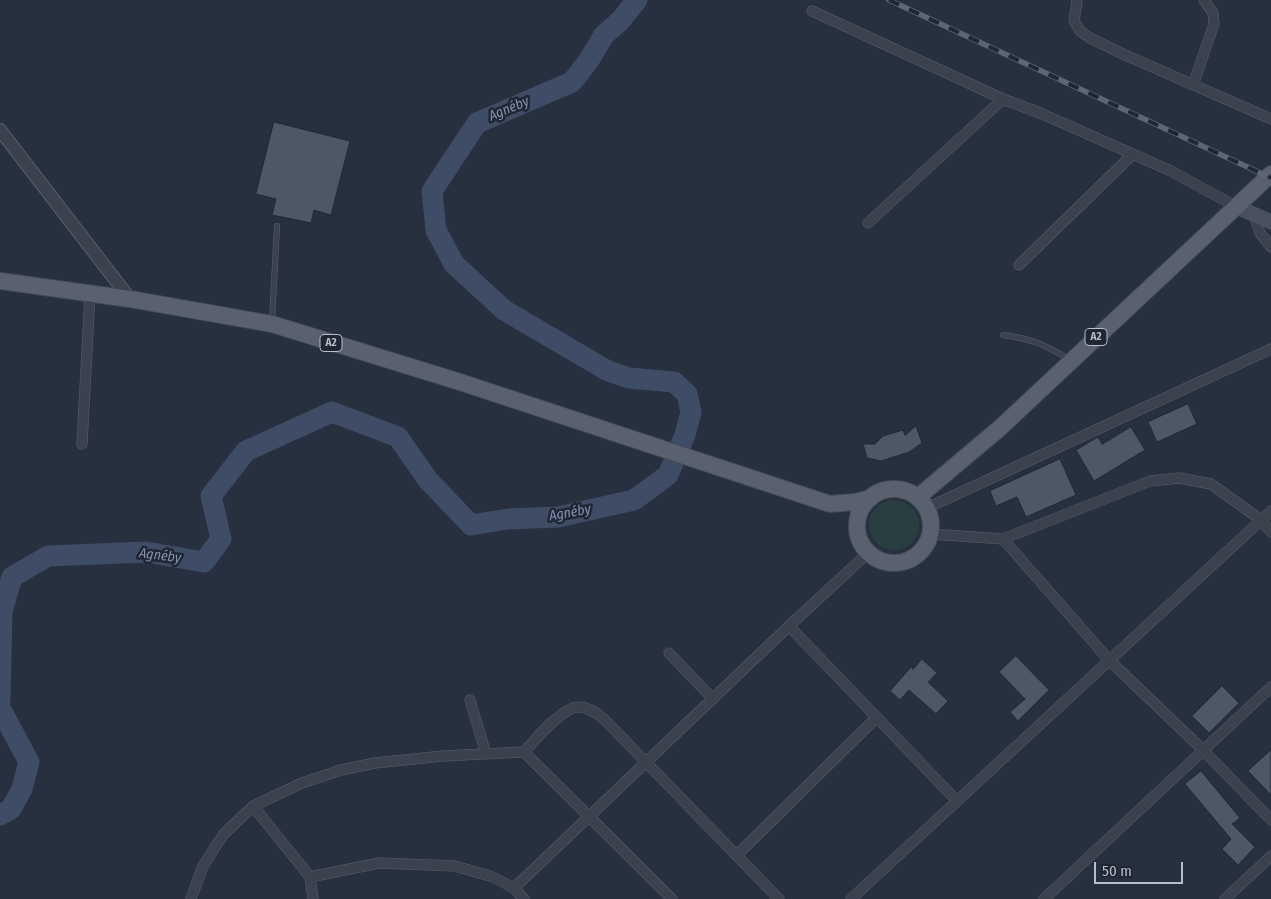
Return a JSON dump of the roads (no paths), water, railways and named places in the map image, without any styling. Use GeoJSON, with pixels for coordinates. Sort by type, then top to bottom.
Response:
{"type":"FeatureCollection","features":[{"type":"Feature","properties":{"kind":"main road","name":"A2"},"geometry":{"type":"LineString","coordinates":[[923,503],[1071,360],[1271,174]]}},
{"type":"Feature","properties":{"kind":"main road"},"geometry":{"type":"LineString","coordinates":[[1237,207],[1271,222]]}},
{"type":"Feature","properties":{"kind":"main road","name":"A2"},"geometry":{"type":"LineString","coordinates":[[0,281],[130,299],[272,324],[460,382],[830,504],[855,502],[871,498]]}},
{"type":"Feature","properties":{"kind":"main road"},"geometry":{"type":"LineString","coordinates":[[894,489],[907,491],[923,503],[932,525],[931,534],[919,554],[910,560],[888,563],[868,553],[858,534],[857,524],[859,514],[871,498],[882,491],[894,489]]}},
{"type":"Feature","properties":{"kind":"main road","name":"A2"},"geometry":{"type":"LineString","coordinates":[[830,504],[848,520],[858,534]]}},
{"type":"Feature","properties":{"kind":"street"},"geometry":{"type":"LineString","coordinates":[[1077,0],[1074,21],[1080,31],[1090,38],[1271,119]]}},
{"type":"Feature","properties":{"kind":"street"},"geometry":{"type":"LineString","coordinates":[[1193,85],[1214,24],[1213,13],[1204,0]]}},
{"type":"Feature","properties":{"kind":"street"},"geometry":{"type":"LineString","coordinates":[[812,11],[1003,99],[1040,113],[1171,171],[1237,207]]}},
{"type":"Feature","properties":{"kind":"street"},"geometry":{"type":"LineString","coordinates":[[868,223],[1003,99]]}},
{"type":"Feature","properties":{"kind":"street"},"geometry":{"type":"LineString","coordinates":[[0,130],[130,299]]}},
{"type":"Feature","properties":{"kind":"street"},"geometry":{"type":"LineString","coordinates":[[1019,265],[1133,154]]}},
{"type":"Feature","properties":{"kind":"street"},"geometry":{"type":"LineString","coordinates":[[1254,215],[1260,234],[1271,247]]}},
{"type":"Feature","properties":{"kind":"street"},"geometry":{"type":"LineString","coordinates":[[82,444],[90,294]]}},
{"type":"Feature","properties":{"kind":"street"},"geometry":{"type":"LineString","coordinates":[[923,503],[1271,349]]}},
{"type":"Feature","properties":{"kind":"street"},"geometry":{"type":"LineString","coordinates":[[931,534],[1003,539],[1150,481],[1179,478],[1211,484],[1261,520],[1271,532]]}},
{"type":"Feature","properties":{"kind":"street"},"geometry":{"type":"LineString","coordinates":[[851,899],[1271,511]]}},
{"type":"Feature","properties":{"kind":"street"},"geometry":{"type":"LineString","coordinates":[[1003,539],[1109,660],[1203,750],[1271,820]]}},
{"type":"Feature","properties":{"kind":"street"},"geometry":{"type":"LineString","coordinates":[[514,888],[868,553]]}},
{"type":"Feature","properties":{"kind":"street"},"geometry":{"type":"LineString","coordinates":[[789,626],[957,801]]}},
{"type":"Feature","properties":{"kind":"street"},"geometry":{"type":"LineString","coordinates":[[669,653],[713,698]]}},
{"type":"Feature","properties":{"kind":"street"},"geometry":{"type":"LineString","coordinates":[[1044,899],[1271,687]]}},
{"type":"Feature","properties":{"kind":"street"},"geometry":{"type":"LineString","coordinates":[[470,700],[486,754]]}},
{"type":"Feature","properties":{"kind":"street"},"geometry":{"type":"LineString","coordinates":[[191,899],[203,866],[223,834],[253,806],[302,783],[341,770],[375,763],[443,756],[524,752],[550,724],[569,710],[578,706],[589,709],[604,719],[779,899]]}},
{"type":"Feature","properties":{"kind":"street"},"geometry":{"type":"LineString","coordinates":[[736,855],[877,717]]}},
{"type":"Feature","properties":{"kind":"street"},"geometry":{"type":"LineString","coordinates":[[524,752],[672,899]]}},
{"type":"Feature","properties":{"kind":"street"},"geometry":{"type":"LineString","coordinates":[[253,806],[310,877],[313,899]]}},
{"type":"Feature","properties":{"kind":"street"},"geometry":{"type":"LineString","coordinates":[[1225,899],[1271,856]]}},
{"type":"Feature","properties":{"kind":"street"},"geometry":{"type":"LineString","coordinates":[[310,877],[379,863],[455,866],[493,877],[514,888],[524,899]]}},
{"type":"Feature","properties":{"kind":"lane"},"geometry":{"type":"LineString","coordinates":[[272,324],[277,226]]}},
{"type":"Feature","properties":{"kind":"lane"},"geometry":{"type":"LineString","coordinates":[[1003,335],[1026,338],[1046,345],[1071,360]]}},
{"type":"Feature","properties":{"kind":"waterway","name":"Agnéby"},"geometry":{"type":"LineString","coordinates":[[0,701],[2,611],[12,577],[48,556],[146,552],[204,562],[221,539],[211,496],[246,451],[332,412],[398,437],[428,480],[471,525],[508,519],[558,517],[634,500],[668,475],[685,435],[691,412],[687,394],[674,382],[629,378],[608,371],[504,310],[454,264],[436,230],[432,191],[477,123],[572,82],[589,60],[604,35],[620,21],[637,0]]}},
{"type":"Feature","properties":{"kind":"waterway","name":"Agnéby"},"geometry":{"type":"LineString","coordinates":[[0,708],[29,762],[22,789],[11,809],[0,815]]}},
{"type":"Feature","properties":{"kind":"railway"},"geometry":{"type":"LineString","coordinates":[[889,0],[1271,178]]}}]}
